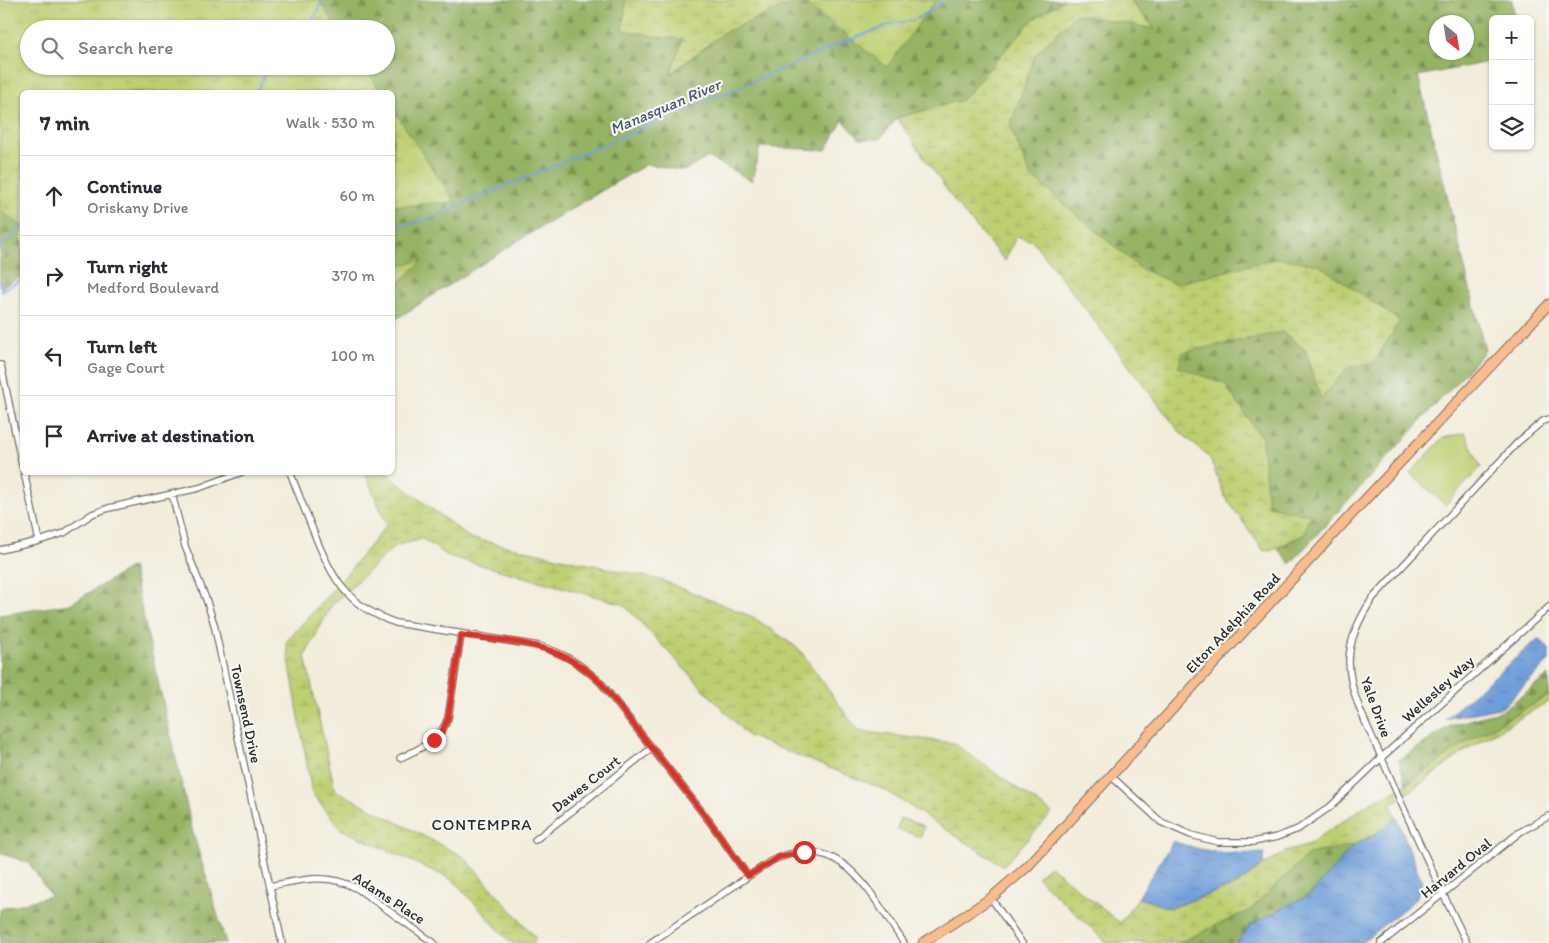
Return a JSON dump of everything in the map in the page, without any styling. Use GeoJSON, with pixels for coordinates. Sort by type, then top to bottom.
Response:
{"type":"FeatureCollection","features":[{"type":"Feature","properties":{"kind":"main road","name":"Elton Adelphia Road"},"geometry":{"type":"LineString","coordinates":[[923,943],[991,898],[1023,870],[1549,304]]}},
{"type":"Feature","properties":{"kind":"street"},"geometry":{"type":"LineString","coordinates":[[1,365],[20,455]]}},
{"type":"Feature","properties":{"kind":"street","name":"Yale Drive"},"geometry":{"type":"LineString","coordinates":[[1468,943],[1443,895],[1356,700],[1349,661],[1351,647],[1354,631],[1372,599],[1518,442],[1543,421],[1549,419]]}},
{"type":"Feature","properties":{"kind":"street"},"geometry":{"type":"LineString","coordinates":[[25,475],[39,541]]}},
{"type":"Feature","properties":{"kind":"street"},"geometry":{"type":"LineString","coordinates":[[0,550],[39,541],[64,532],[98,511],[207,486],[234,475]]}},
{"type":"Feature","properties":{"kind":"street"},"geometry":{"type":"LineString","coordinates":[[291,475],[326,565],[340,586],[353,599],[376,615],[396,624],[539,646],[557,652],[588,670],[601,683],[710,822],[748,876]]}},
{"type":"Feature","properties":{"kind":"street","name":"Townsend Drive"},"geometry":{"type":"LineString","coordinates":[[172,494],[185,546],[214,624],[282,943]]}},
{"type":"Feature","properties":{"kind":"street","name":"Wellesley Way"},"geometry":{"type":"LineString","coordinates":[[1111,776],[1161,822],[1191,835],[1218,842],[1253,842],[1277,837],[1298,829],[1330,807],[1549,606]]}},
{"type":"Feature","properties":{"kind":"street"},"geometry":{"type":"LineString","coordinates":[[400,758],[434,740],[445,726],[448,718],[461,635]]}},
{"type":"Feature","properties":{"kind":"street","name":"Dawes Court"},"geometry":{"type":"LineString","coordinates":[[536,840],[652,748]]}},
{"type":"Feature","properties":{"kind":"street","name":"Harvard Oval"},"geometry":{"type":"LineString","coordinates":[[1381,943],[1520,832],[1549,816]]}},
{"type":"Feature","properties":{"kind":"street"},"geometry":{"type":"LineString","coordinates":[[650,943],[771,861],[787,854],[810,852],[832,858],[846,866],[861,880],[904,943]]}},
{"type":"Feature","properties":{"kind":"street","name":"Adams Place"},"geometry":{"type":"LineString","coordinates":[[270,886],[315,878],[344,882],[358,889],[434,943]]}},
{"type":"Feature","properties":{"kind":"street"},"geometry":{"type":"LineString","coordinates":[[991,898],[1022,943]]}},
{"type":"Feature","properties":{"kind":"green space"},"geometry":{"type":"Polygon","coordinates":[[[0,0],[319,0],[332,20],[20,20],[20,75],[370,75],[380,90],[20,90],[20,225],[0,210],[0,0]]]}},
{"type":"Feature","properties":{"kind":"green space"},"geometry":{"type":"Polygon","coordinates":[[[34,0],[626,0],[624,30],[659,37],[684,39],[671,74],[723,33],[800,0],[1064,0],[1031,21],[962,100],[897,118],[880,139],[860,139],[843,120],[826,150],[760,147],[752,181],[708,157],[684,171],[647,164],[524,237],[395,320],[395,287],[422,261],[395,267],[395,90],[53,90],[49,75],[395,75],[395,20],[40,20],[34,0]]]}},
{"type":"Feature","properties":{"kind":"green space"},"geometry":{"type":"Polygon","coordinates":[[[626,0],[800,0],[723,33],[670,74],[683,39],[659,37],[623,30],[626,0]]]}},
{"type":"Feature","properties":{"kind":"green space"},"geometry":{"type":"Polygon","coordinates":[[[802,0],[936,0],[887,67],[802,0]]]}},
{"type":"Feature","properties":{"kind":"green space"},"geometry":{"type":"Polygon","coordinates":[[[1064,0],[1129,0],[1155,29],[1076,14],[1035,55],[1010,126],[1030,175],[1141,269],[1176,284],[1277,258],[1319,265],[1400,321],[1373,364],[1348,367],[1321,399],[1305,350],[1282,332],[1184,352],[1178,367],[1225,384],[1262,439],[1268,506],[1309,515],[1305,534],[1277,548],[1264,551],[1225,497],[1210,458],[1179,431],[1033,241],[1016,236],[1005,261],[958,206],[897,118],[962,100],[1031,21],[1064,0]]]}},
{"type":"Feature","properties":{"kind":"green space"},"geometry":{"type":"Polygon","coordinates":[[[1129,0],[1512,0],[1514,15],[1489,15],[1489,62],[1418,76],[1485,351],[1290,564],[1277,548],[1305,534],[1268,506],[1262,439],[1225,384],[1177,367],[1184,352],[1282,332],[1305,350],[1321,399],[1348,367],[1277,258],[1176,284],[1141,269],[1030,175],[1010,126],[1035,55],[1076,14],[1155,29],[1129,0]]]}},
{"type":"Feature","properties":{"kind":"green space"},"geometry":{"type":"Polygon","coordinates":[[[0,35],[21,90],[20,277],[0,288],[0,35]]]}},
{"type":"Feature","properties":{"kind":"green space"},"geometry":{"type":"Polygon","coordinates":[[[395,112],[455,202],[395,206],[395,112]]]}},
{"type":"Feature","properties":{"kind":"green space"},"geometry":{"type":"Polygon","coordinates":[[[423,260],[395,287],[395,267],[423,260]]]}},
{"type":"Feature","properties":{"kind":"green space"},"geometry":{"type":"Polygon","coordinates":[[[1465,433],[1481,467],[1445,505],[1410,473],[1443,438],[1465,433]]]}},
{"type":"Feature","properties":{"kind":"green space"},"geometry":{"type":"Polygon","coordinates":[[[366,475],[388,475],[470,538],[661,580],[753,617],[799,649],[858,731],[953,743],[1052,813],[1003,866],[883,789],[748,736],[623,604],[448,556],[423,539],[395,546],[331,606],[305,656],[335,790],[464,857],[535,937],[534,943],[511,943],[453,880],[341,829],[312,793],[286,642],[387,525],[366,475]]]}},
{"type":"Feature","properties":{"kind":"green space"},"geometry":{"type":"Polygon","coordinates":[[[132,567],[193,833],[226,943],[0,943],[0,909],[51,896],[29,863],[0,853],[0,615],[70,604],[132,567]]]}},
{"type":"Feature","properties":{"kind":"green space"},"geometry":{"type":"Polygon","coordinates":[[[1549,675],[1549,695],[1467,742],[1406,785],[1399,760],[1450,726],[1503,710],[1549,675]]]}},
{"type":"Feature","properties":{"kind":"green space"},"geometry":{"type":"Polygon","coordinates":[[[1549,695],[1549,701],[1471,747],[1391,805],[1397,818],[1375,834],[1354,845],[1309,854],[1250,910],[1178,943],[1107,943],[1037,877],[1050,866],[1120,923],[1138,898],[1170,908],[1238,884],[1263,865],[1285,852],[1306,846],[1371,802],[1406,785],[1467,742],[1549,695]]]}},
{"type":"Feature","properties":{"kind":"green space"},"geometry":{"type":"Polygon","coordinates":[[[900,818],[924,826],[921,837],[897,829],[900,818]]]}},
{"type":"Feature","properties":{"kind":"green space"},"geometry":{"type":"Polygon","coordinates":[[[1354,845],[1311,894],[1250,925],[1237,943],[1178,943],[1250,910],[1309,854],[1354,845]]]}},
{"type":"Feature","properties":{"kind":"water"},"geometry":{"type":"Polygon","coordinates":[[[1539,638],[1549,649],[1549,661],[1503,707],[1445,719],[1539,638]]]}},
{"type":"Feature","properties":{"kind":"water"},"geometry":{"type":"Polygon","coordinates":[[[1397,818],[1422,882],[1416,899],[1361,943],[1237,943],[1250,925],[1311,894],[1354,845],[1375,834],[1397,818]]]}},
{"type":"Feature","properties":{"kind":"water"},"geometry":{"type":"Polygon","coordinates":[[[1173,841],[1218,852],[1264,853],[1263,865],[1238,884],[1170,908],[1138,898],[1173,841]]]}},
{"type":"Feature","properties":{"kind":"waterway"},"geometry":{"type":"LineString","coordinates":[[312,20],[322,0]]}},
{"type":"Feature","properties":{"kind":"waterway","name":"Manasquan River"},"geometry":{"type":"LineString","coordinates":[[395,226],[426,220],[845,42],[891,24],[914,20],[935,8],[943,0]]}},
{"type":"Feature","properties":{"kind":"waterway"},"geometry":{"type":"LineString","coordinates":[[257,90],[265,75]]}},
{"type":"Feature","properties":{"kind":"waterway"},"geometry":{"type":"LineString","coordinates":[[0,248],[14,237],[20,227]]}},
{"type":"Feature","properties":{"kind":"waterway"},"geometry":{"type":"LineString","coordinates":[[0,281],[3,288]]}},
{"type":"Feature","properties":{"kind":"waterway","name":"Manasquan River"},"geometry":{"type":"LineString","coordinates":[[0,291],[20,281]]}},
{"type":"Feature","properties":{"kind":"district","name":"CONTEMPRA"},"geometry":{"type":"Point","coordinates":[482,824]}},
{"type":"Feature","properties":{"kind":"route"},"geometry":{"type":"LineString","coordinates":[[434,740],[441,734],[448,718],[461,635],[549,649],[581,665],[601,683],[710,822],[748,876],[779,857],[804,852]]}}]}
